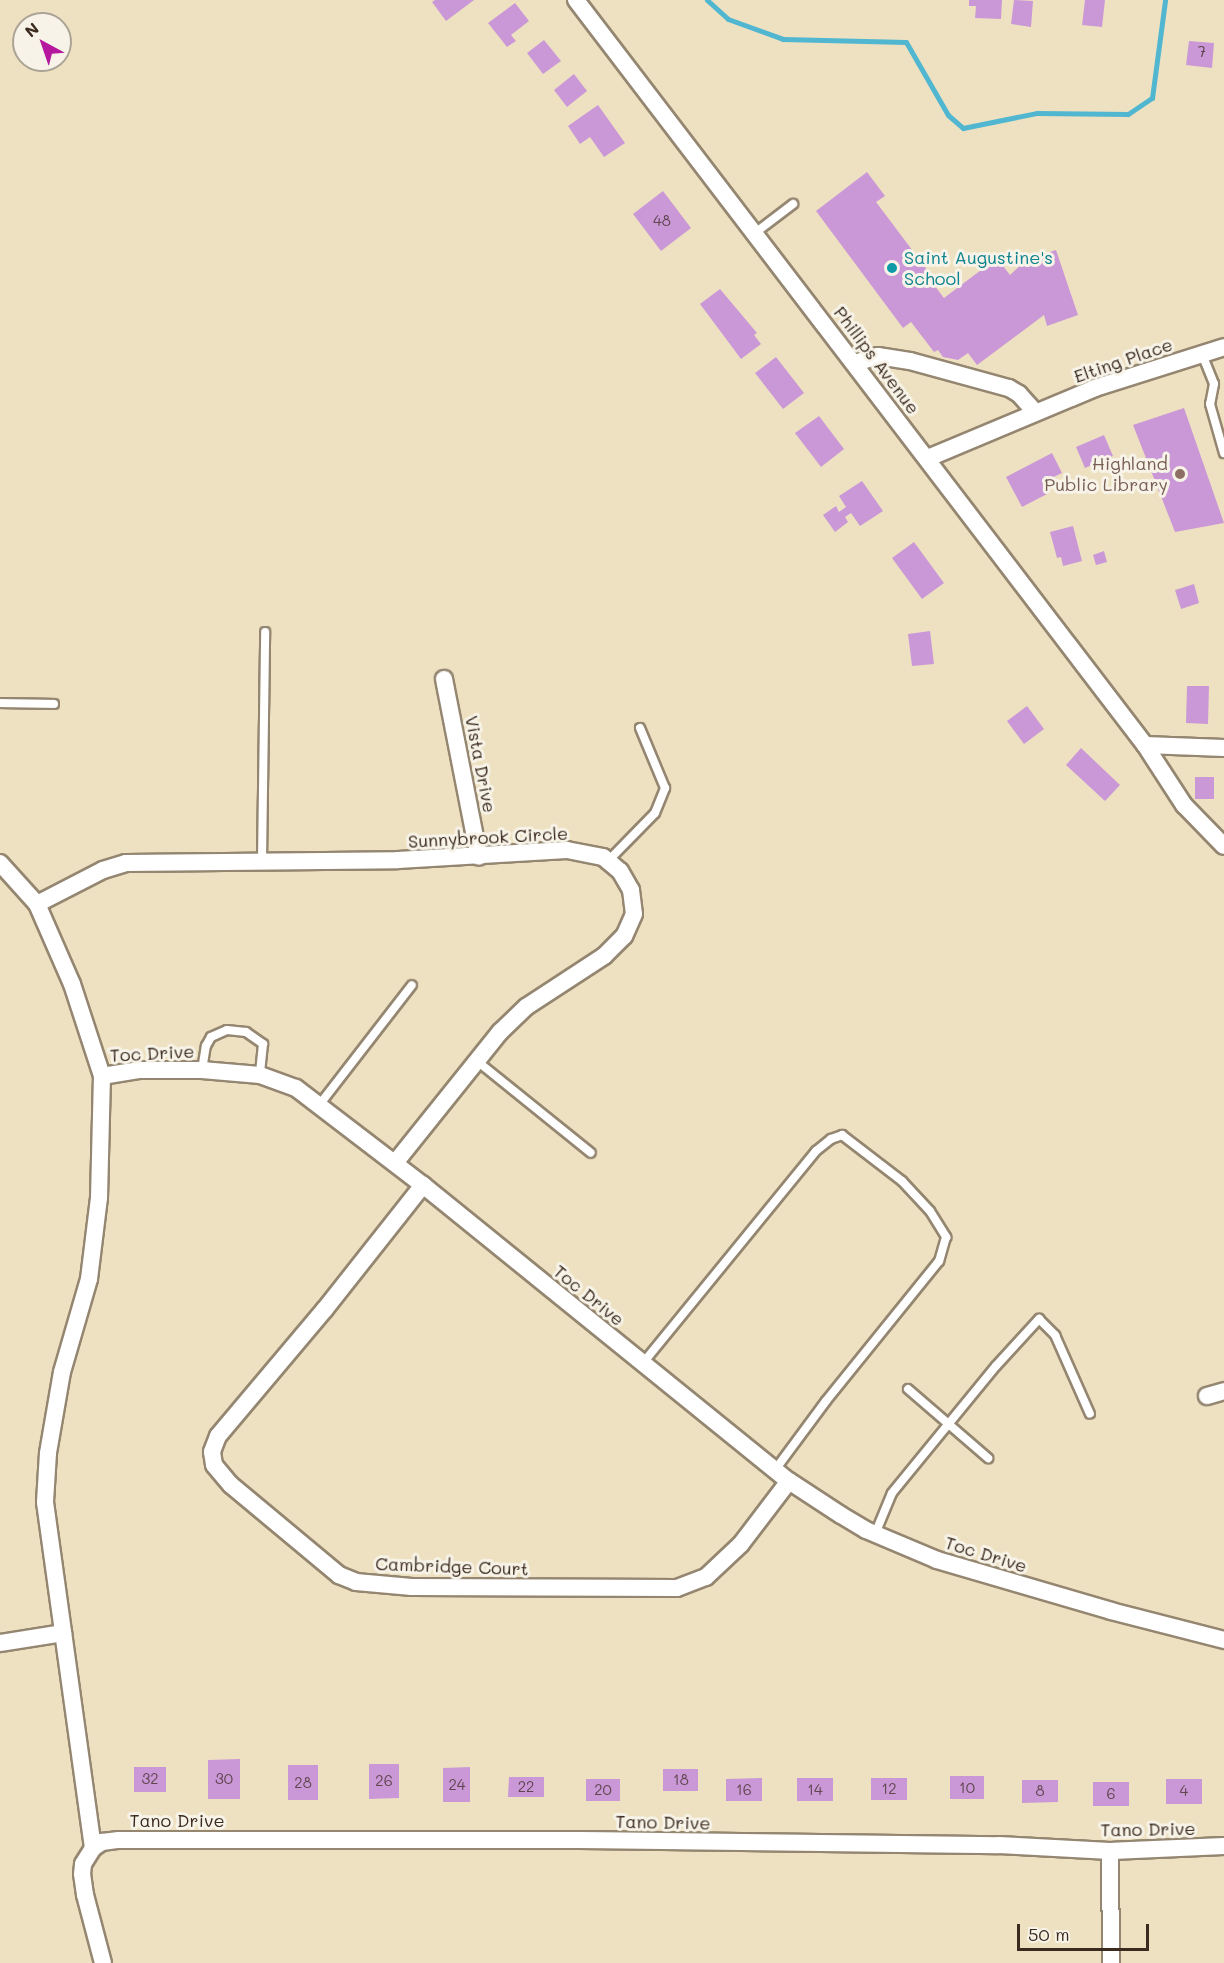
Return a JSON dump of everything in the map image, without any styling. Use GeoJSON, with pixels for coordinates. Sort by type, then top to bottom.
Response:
{"type":"FeatureCollection","features":[{"type":"Feature","properties":{"kind":"street","name":"Phillips Avenue"},"geometry":{"type":"LineString","coordinates":[[576,0],[1145,745],[1184,805],[1224,846]]}},
{"type":"Feature","properties":{"kind":"street","name":"Elting Place"},"geometry":{"type":"LineString","coordinates":[[928,458],[1095,388],[1224,347]]}},
{"type":"Feature","properties":{"kind":"street"},"geometry":{"type":"LineString","coordinates":[[855,363],[878,356],[910,361],[1009,388],[1019,394],[1036,413]]}},
{"type":"Feature","properties":{"kind":"street","name":"Vista Drive"},"geometry":{"type":"LineString","coordinates":[[444,679],[479,856]]}},
{"type":"Feature","properties":{"kind":"street"},"geometry":{"type":"LineString","coordinates":[[1145,745],[1224,748]]}},
{"type":"Feature","properties":{"kind":"street","name":"Sunnybrook Circle"},"geometry":{"type":"LineString","coordinates":[[38,904],[103,870],[126,863],[398,860],[567,850],[603,857],[608,861]]}},
{"type":"Feature","properties":{"kind":"street"},"geometry":{"type":"LineString","coordinates":[[395,1163],[500,1032],[526,1007],[604,956],[624,936],[634,914],[631,890],[620,872],[608,861]]}},
{"type":"Feature","properties":{"kind":"street"},"geometry":{"type":"LineString","coordinates":[[0,862],[38,904]]}},
{"type":"Feature","properties":{"kind":"street","name":"Toc Drive"},"geometry":{"type":"LineString","coordinates":[[38,904],[72,984],[102,1076],[139,1070],[202,1070],[260,1075],[296,1088],[320,1104],[423,1185],[789,1481],[875,1534],[938,1560],[1112,1611],[1224,1640]]}},
{"type":"Feature","properties":{"kind":"street"},"geometry":{"type":"LineString","coordinates":[[102,1076],[99,1198],[88,1279],[62,1372],[48,1453],[45,1502],[63,1633],[98,1845],[84,1864],[82,1885],[103,1963]]}},
{"type":"Feature","properties":{"kind":"street","name":"Cambridge Court"},"geometry":{"type":"LineString","coordinates":[[423,1185],[218,1436],[212,1452],[214,1465],[231,1485],[339,1575],[356,1582],[412,1587],[677,1588],[706,1577],[741,1544],[789,1481]]}},
{"type":"Feature","properties":{"kind":"street"},"geometry":{"type":"LineString","coordinates":[[1208,1396],[1224,1391]]}},
{"type":"Feature","properties":{"kind":"street"},"geometry":{"type":"LineString","coordinates":[[0,1643],[63,1633]]}},
{"type":"Feature","properties":{"kind":"street","name":"Tano Drive"},"geometry":{"type":"LineString","coordinates":[[98,1845],[535,1840],[999,1845],[1110,1851],[1224,1846]]}},
{"type":"Feature","properties":{"kind":"street"},"geometry":{"type":"LineString","coordinates":[[1110,1851],[1111,1963]]}},
{"type":"Feature","properties":{"kind":"lane"},"geometry":{"type":"LineString","coordinates":[[755,233],[793,204]]}},
{"type":"Feature","properties":{"kind":"lane"},"geometry":{"type":"LineString","coordinates":[[1202,354],[1214,384],[1210,404],[1224,453]]}},
{"type":"Feature","properties":{"kind":"lane"},"geometry":{"type":"LineString","coordinates":[[1214,384],[1224,387]]}},
{"type":"Feature","properties":{"kind":"lane"},"geometry":{"type":"LineString","coordinates":[[262,860],[265,632]]}},
{"type":"Feature","properties":{"kind":"lane"},"geometry":{"type":"LineString","coordinates":[[0,703],[54,704]]}},
{"type":"Feature","properties":{"kind":"lane"},"geometry":{"type":"LineString","coordinates":[[608,861],[655,813],[665,788],[640,728]]}},
{"type":"Feature","properties":{"kind":"lane"},"geometry":{"type":"LineString","coordinates":[[320,1104],[412,985]]}},
{"type":"Feature","properties":{"kind":"lane"},"geometry":{"type":"LineString","coordinates":[[202,1070],[206,1046],[211,1037],[227,1030],[246,1032],[263,1044],[260,1075]]}},
{"type":"Feature","properties":{"kind":"lane"},"geometry":{"type":"LineString","coordinates":[[477,1061],[591,1153]]}},
{"type":"Feature","properties":{"kind":"lane"},"geometry":{"type":"LineString","coordinates":[[643,1364],[816,1152],[831,1139],[842,1135],[902,1181],[930,1211],[946,1237],[939,1261],[826,1401],[775,1470]]}},
{"type":"Feature","properties":{"kind":"lane"},"geometry":{"type":"LineString","coordinates":[[875,1534],[892,1492],[1039,1319],[1055,1335],[1090,1414]]}},
{"type":"Feature","properties":{"kind":"lane"},"geometry":{"type":"LineString","coordinates":[[908,1389],[988,1458]]}},
{"type":"Feature","properties":{"kind":"building"},"geometry":{"type":"Polygon","coordinates":[[[435,0],[474,0],[446,21],[432,2],[435,0]]]}},
{"type":"Feature","properties":{"kind":"building"},"geometry":{"type":"Polygon","coordinates":[[[969,0],[1002,0],[1001,19],[975,18],[976,6],[969,6],[969,0]]]}},
{"type":"Feature","properties":{"kind":"building"},"geometry":{"type":"Polygon","coordinates":[[[1014,0],[1033,1],[1031,27],[1011,24],[1014,0]]]}},
{"type":"Feature","properties":{"kind":"building"},"geometry":{"type":"Polygon","coordinates":[[[1085,0],[1105,0],[1102,27],[1082,25],[1085,0]]]}},
{"type":"Feature","properties":{"kind":"building"},"geometry":{"type":"Polygon","coordinates":[[[515,3],[529,21],[511,35],[516,41],[507,47],[488,23],[515,3]]]}},
{"type":"Feature","properties":{"kind":"building"},"geometry":{"type":"Polygon","coordinates":[[[544,40],[561,61],[543,74],[527,53],[544,40]]]}},
{"type":"Feature","properties":{"kind":"building"},"geometry":{"type":"Polygon","coordinates":[[[1189,41],[1214,43],[1212,68],[1186,65],[1189,41]]]}},
{"type":"Feature","properties":{"kind":"building"},"geometry":{"type":"Polygon","coordinates":[[[574,74],[587,91],[567,107],[554,90],[574,74]]]}},
{"type":"Feature","properties":{"kind":"building"},"geometry":{"type":"Polygon","coordinates":[[[598,105],[625,143],[604,157],[590,137],[580,144],[568,126],[598,105]]]}},
{"type":"Feature","properties":{"kind":"building","name":"Saint Augustine's School"},"geometry":{"type":"Polygon","coordinates":[[[867,172],[885,196],[876,202],[934,279],[931,281],[944,298],[997,258],[1010,275],[1026,260],[1056,250],[1078,315],[1047,326],[1044,315],[977,365],[968,353],[958,360],[943,357],[938,350],[934,352],[911,322],[903,328],[816,211],[867,172]]]}},
{"type":"Feature","properties":{"kind":"building"},"geometry":{"type":"Polygon","coordinates":[[[663,191],[691,228],[661,251],[633,214],[663,191]]]}},
{"type":"Feature","properties":{"kind":"building"},"geometry":{"type":"Polygon","coordinates":[[[720,289],[757,333],[754,335],[761,344],[741,359],[700,304],[720,289]]]}},
{"type":"Feature","properties":{"kind":"building"},"geometry":{"type":"Polygon","coordinates":[[[776,357],[804,393],[783,409],[755,373],[776,357]]]}},
{"type":"Feature","properties":{"kind":"building","name":"Highland Public Library"},"geometry":{"type":"Polygon","coordinates":[[[1184,408],[1224,523],[1175,532],[1133,425],[1184,408]]]}},
{"type":"Feature","properties":{"kind":"building"},"geometry":{"type":"Polygon","coordinates":[[[819,416],[844,449],[821,467],[795,433],[819,416]]]}},
{"type":"Feature","properties":{"kind":"building"},"geometry":{"type":"Polygon","coordinates":[[[1104,435],[1113,456],[1085,468],[1076,447],[1104,435]]]}},
{"type":"Feature","properties":{"kind":"building"},"geometry":{"type":"Polygon","coordinates":[[[1052,453],[1062,473],[1043,482],[1049,493],[1022,507],[1006,477],[1052,453]]]}},
{"type":"Feature","properties":{"kind":"building"},"geometry":{"type":"Polygon","coordinates":[[[862,481],[883,511],[860,526],[851,513],[845,517],[848,522],[835,532],[823,515],[836,506],[839,512],[846,507],[839,496],[862,481]]]}},
{"type":"Feature","properties":{"kind":"building"},"geometry":{"type":"Polygon","coordinates":[[[1073,526],[1082,561],[1063,566],[1061,557],[1057,558],[1050,532],[1073,526]]]}},
{"type":"Feature","properties":{"kind":"building"},"geometry":{"type":"Polygon","coordinates":[[[914,542],[944,583],[922,599],[892,558],[914,542]]]}},
{"type":"Feature","properties":{"kind":"building"},"geometry":{"type":"Polygon","coordinates":[[[1104,551],[1107,562],[1096,565],[1093,555],[1104,551]]]}},
{"type":"Feature","properties":{"kind":"building"},"geometry":{"type":"Polygon","coordinates":[[[1194,584],[1199,603],[1181,609],[1175,590],[1194,584]]]}},
{"type":"Feature","properties":{"kind":"building"},"geometry":{"type":"Polygon","coordinates":[[[930,631],[934,664],[912,666],[908,634],[930,631]]]}},
{"type":"Feature","properties":{"kind":"building"},"geometry":{"type":"Polygon","coordinates":[[[1187,686],[1209,686],[1208,724],[1186,723],[1187,686]]]}},
{"type":"Feature","properties":{"kind":"building"},"geometry":{"type":"Polygon","coordinates":[[[1027,706],[1044,729],[1024,744],[1007,721],[1027,706]]]}},
{"type":"Feature","properties":{"kind":"building"},"geometry":{"type":"Polygon","coordinates":[[[1081,748],[1120,785],[1105,801],[1066,765],[1081,748]]]}},
{"type":"Feature","properties":{"kind":"building"},"geometry":{"type":"Polygon","coordinates":[[[1195,777],[1214,777],[1214,799],[1195,799],[1195,777]]]}},
{"type":"Feature","properties":{"kind":"building"},"geometry":{"type":"Polygon","coordinates":[[[240,1759],[240,1799],[208,1799],[208,1760],[240,1759]]]}},
{"type":"Feature","properties":{"kind":"building"},"geometry":{"type":"Polygon","coordinates":[[[369,1764],[399,1764],[399,1798],[369,1799],[369,1764]]]}},
{"type":"Feature","properties":{"kind":"building"},"geometry":{"type":"Polygon","coordinates":[[[288,1765],[318,1765],[318,1800],[288,1800],[288,1765]]]}},
{"type":"Feature","properties":{"kind":"building"},"geometry":{"type":"Polygon","coordinates":[[[134,1767],[166,1767],[166,1792],[134,1792],[134,1767]]]}},
{"type":"Feature","properties":{"kind":"building"},"geometry":{"type":"Polygon","coordinates":[[[470,1767],[470,1802],[443,1802],[443,1768],[470,1767]]]}},
{"type":"Feature","properties":{"kind":"building"},"geometry":{"type":"Polygon","coordinates":[[[663,1769],[698,1769],[698,1791],[663,1791],[663,1769]]]}},
{"type":"Feature","properties":{"kind":"building"},"geometry":{"type":"Polygon","coordinates":[[[950,1776],[984,1776],[984,1799],[950,1799],[950,1776]]]}},
{"type":"Feature","properties":{"kind":"building"},"geometry":{"type":"Polygon","coordinates":[[[509,1777],[544,1777],[544,1797],[508,1797],[509,1777]]]}},
{"type":"Feature","properties":{"kind":"building"},"geometry":{"type":"Polygon","coordinates":[[[762,1778],[762,1801],[726,1801],[726,1779],[762,1778]]]}},
{"type":"Feature","properties":{"kind":"building"},"geometry":{"type":"Polygon","coordinates":[[[797,1778],[833,1778],[833,1801],[797,1801],[797,1778]]]}},
{"type":"Feature","properties":{"kind":"building"},"geometry":{"type":"Polygon","coordinates":[[[871,1778],[907,1778],[907,1800],[871,1800],[871,1778]]]}},
{"type":"Feature","properties":{"kind":"building"},"geometry":{"type":"Polygon","coordinates":[[[586,1779],[620,1779],[620,1801],[586,1801],[586,1779]]]}},
{"type":"Feature","properties":{"kind":"building"},"geometry":{"type":"Polygon","coordinates":[[[1166,1779],[1202,1779],[1202,1804],[1166,1804],[1166,1779]]]}},
{"type":"Feature","properties":{"kind":"building"},"geometry":{"type":"Polygon","coordinates":[[[1022,1780],[1058,1780],[1058,1802],[1022,1803],[1022,1780]]]}},
{"type":"Feature","properties":{"kind":"building"},"geometry":{"type":"Polygon","coordinates":[[[1093,1782],[1129,1782],[1129,1806],[1093,1806],[1093,1782]]]}},
{"type":"Feature","properties":{"kind":"waterway"},"geometry":{"type":"LineString","coordinates":[[707,0],[728,19],[783,39],[906,42],[948,115],[963,128],[1037,113],[1128,114],[1152,98],[1165,0]]}},
{"type":"Feature","properties":{"kind":"place","name":"Saint Augustine's School"},"geometry":{"type":"Point","coordinates":[892,268]}},
{"type":"Feature","properties":{"kind":"place","name":"Highland Public Library"},"geometry":{"type":"Point","coordinates":[1180,474]}}]}
